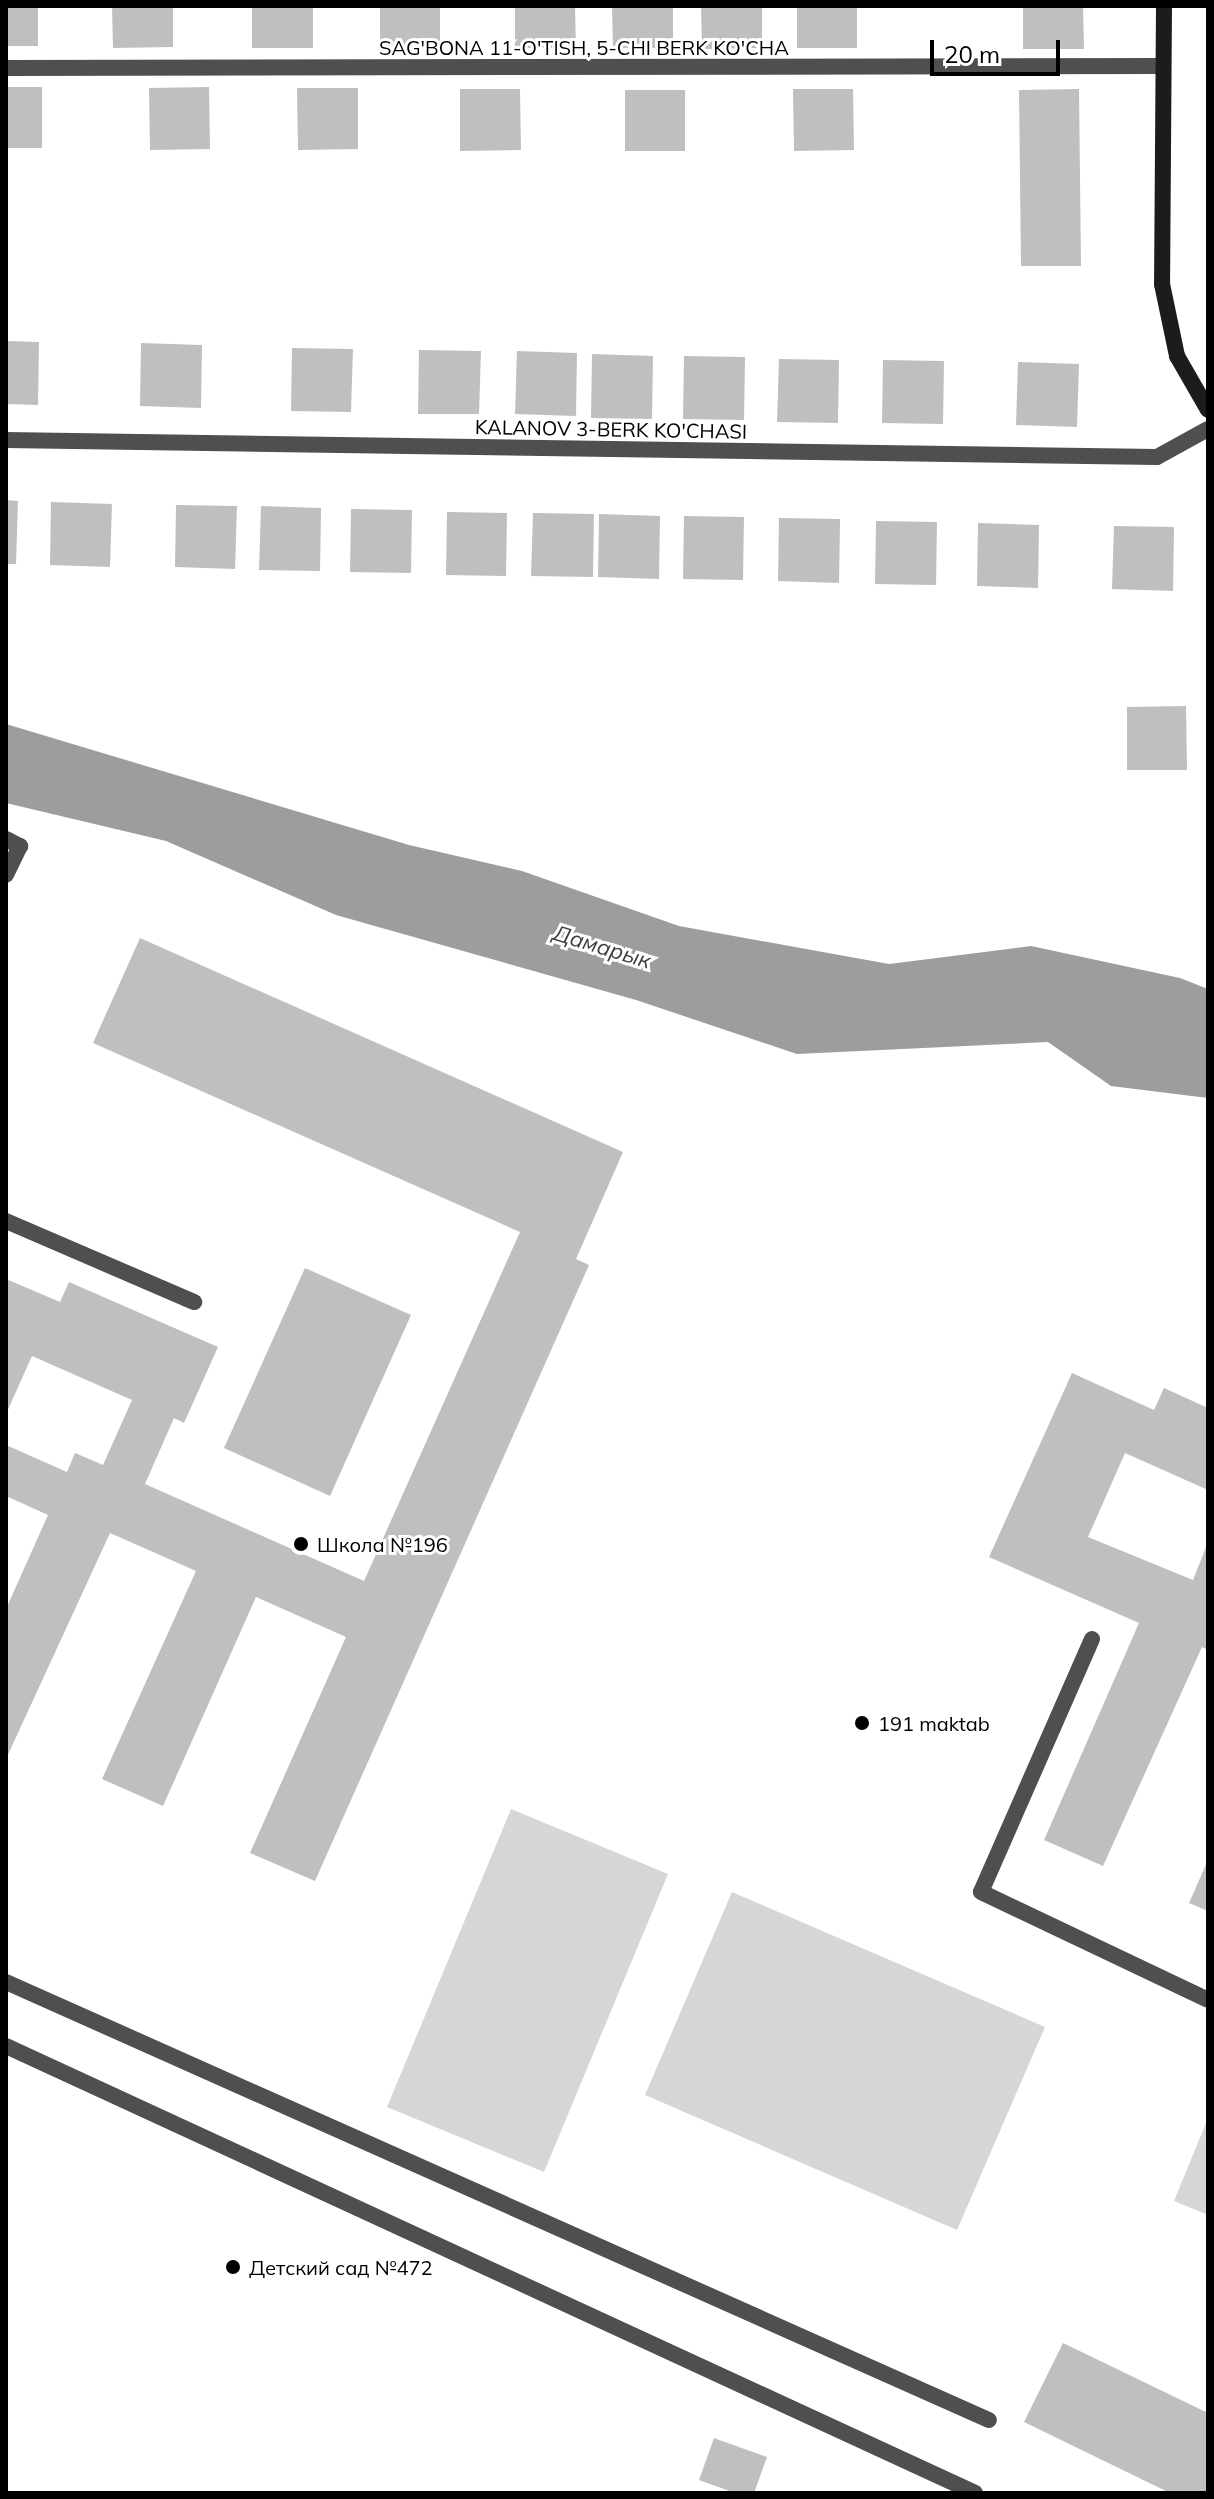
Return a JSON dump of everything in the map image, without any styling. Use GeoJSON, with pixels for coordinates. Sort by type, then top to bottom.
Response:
{"type":"FeatureCollection","features":[{"type":"Feature","properties":{"kind":"main road"},"geometry":{"type":"LineString","coordinates":[[1164,6],[1162,284],[1177,356],[1208,410]]}},
{"type":"Feature","properties":{"kind":"street","name":"SAG'BONA 11-O'TISH, 5-CHI BERK KO'CHA"},"geometry":{"type":"LineString","coordinates":[[6,68],[1162,66]]}},
{"type":"Feature","properties":{"kind":"street","name":"KALANOV 3-BERK KO'CHASI"},"geometry":{"type":"LineString","coordinates":[[6,440],[1157,457],[1208,429]]}},
{"type":"Feature","properties":{"kind":"street"},"geometry":{"type":"LineString","coordinates":[[6,839],[20,846],[6,875]]}},
{"type":"Feature","properties":{"kind":"street"},"geometry":{"type":"LineString","coordinates":[[6,1221],[194,1302]]}},
{"type":"Feature","properties":{"kind":"street"},"geometry":{"type":"LineString","coordinates":[[1092,1639],[981,1892],[1208,2000]]}},
{"type":"Feature","properties":{"kind":"street"},"geometry":{"type":"LineString","coordinates":[[6,1982],[989,2420]]}},
{"type":"Feature","properties":{"kind":"street"},"geometry":{"type":"LineString","coordinates":[[6,2046],[975,2493]]}},
{"type":"Feature","properties":{"kind":"shaded area"},"geometry":{"type":"Polygon","coordinates":[[[511,1809],[668,1874],[544,2172],[387,2107],[511,1809]]]}},
{"type":"Feature","properties":{"kind":"shaded area"},"geometry":{"type":"Polygon","coordinates":[[[732,1892],[1045,2027],[957,2230],[645,2095],[732,1892]]]}},
{"type":"Feature","properties":{"kind":"shaded area"},"geometry":{"type":"Polygon","coordinates":[[[1208,2118],[1208,2215],[1174,2201],[1208,2118]]]}},
{"type":"Feature","properties":{"kind":"water","name":"Дамарык"},"geometry":{"type":"Polygon","coordinates":[[[6,724],[409,845],[522,871],[679,926],[889,964],[1031,946],[1180,978],[1208,989],[1208,1098],[1111,1086],[1048,1042],[797,1054],[636,1000],[336,915],[166,841],[6,803],[6,724]]]}},
{"type":"Feature","properties":{"kind":"building"},"geometry":{"type":"Polygon","coordinates":[[[6,6],[38,6],[38,46],[6,46],[6,6]]]}},
{"type":"Feature","properties":{"kind":"building"},"geometry":{"type":"Polygon","coordinates":[[[112,6],[173,6],[173,47],[113,48],[112,6]]]}},
{"type":"Feature","properties":{"kind":"building"},"geometry":{"type":"Polygon","coordinates":[[[252,6],[313,6],[313,48],[252,48],[252,6]]]}},
{"type":"Feature","properties":{"kind":"building"},"geometry":{"type":"Polygon","coordinates":[[[380,6],[440,6],[440,48],[380,48],[380,6]]]}},
{"type":"Feature","properties":{"kind":"building"},"geometry":{"type":"Polygon","coordinates":[[[515,6],[575,6],[576,48],[515,48],[515,6]]]}},
{"type":"Feature","properties":{"kind":"building"},"geometry":{"type":"Polygon","coordinates":[[[612,6],[673,6],[673,48],[613,48],[612,6]]]}},
{"type":"Feature","properties":{"kind":"building"},"geometry":{"type":"Polygon","coordinates":[[[701,6],[762,6],[762,48],[702,49],[701,6]]]}},
{"type":"Feature","properties":{"kind":"building"},"geometry":{"type":"Polygon","coordinates":[[[797,6],[857,6],[857,48],[797,48],[797,6]]]}},
{"type":"Feature","properties":{"kind":"building"},"geometry":{"type":"Polygon","coordinates":[[[1023,6],[1083,6],[1084,49],[1023,49],[1023,6]]]}},
{"type":"Feature","properties":{"kind":"building"},"geometry":{"type":"Polygon","coordinates":[[[6,87],[42,87],[42,148],[6,148],[6,87]]]}},
{"type":"Feature","properties":{"kind":"building"},"geometry":{"type":"Polygon","coordinates":[[[209,87],[210,149],[150,150],[149,88],[209,87]]]}},
{"type":"Feature","properties":{"kind":"building"},"geometry":{"type":"Polygon","coordinates":[[[297,88],[358,88],[358,149],[298,150],[297,88]]]}},
{"type":"Feature","properties":{"kind":"building"},"geometry":{"type":"Polygon","coordinates":[[[460,89],[520,89],[521,150],[460,151],[460,89]]]}},
{"type":"Feature","properties":{"kind":"building"},"geometry":{"type":"Polygon","coordinates":[[[793,89],[853,89],[854,150],[794,151],[793,89]]]}},
{"type":"Feature","properties":{"kind":"building"},"geometry":{"type":"Polygon","coordinates":[[[1079,89],[1081,266],[1021,266],[1019,90],[1079,89]]]}},
{"type":"Feature","properties":{"kind":"building"},"geometry":{"type":"Polygon","coordinates":[[[625,90],[685,90],[685,151],[625,151],[625,90]]]}},
{"type":"Feature","properties":{"kind":"building"},"geometry":{"type":"Polygon","coordinates":[[[6,341],[39,342],[38,405],[6,404],[6,341]]]}},
{"type":"Feature","properties":{"kind":"building"},"geometry":{"type":"Polygon","coordinates":[[[141,343],[202,345],[201,408],[140,406],[141,343]]]}},
{"type":"Feature","properties":{"kind":"building"},"geometry":{"type":"Polygon","coordinates":[[[292,348],[353,349],[351,412],[291,411],[292,348]]]}},
{"type":"Feature","properties":{"kind":"building"},"geometry":{"type":"Polygon","coordinates":[[[419,350],[481,351],[479,414],[418,414],[419,350]]]}},
{"type":"Feature","properties":{"kind":"building"},"geometry":{"type":"Polygon","coordinates":[[[517,351],[577,353],[576,416],[515,414],[517,351]]]}},
{"type":"Feature","properties":{"kind":"building"},"geometry":{"type":"Polygon","coordinates":[[[592,354],[653,356],[652,419],[591,418],[592,354]]]}},
{"type":"Feature","properties":{"kind":"building"},"geometry":{"type":"Polygon","coordinates":[[[684,356],[745,357],[744,420],[683,419],[684,356]]]}},
{"type":"Feature","properties":{"kind":"building"},"geometry":{"type":"Polygon","coordinates":[[[779,359],[839,360],[838,423],[777,422],[779,359]]]}},
{"type":"Feature","properties":{"kind":"building"},"geometry":{"type":"Polygon","coordinates":[[[883,360],[944,361],[943,424],[882,423],[883,360]]]}},
{"type":"Feature","properties":{"kind":"building"},"geometry":{"type":"Polygon","coordinates":[[[1018,362],[1079,364],[1077,427],[1016,425],[1018,362]]]}},
{"type":"Feature","properties":{"kind":"building"},"geometry":{"type":"Polygon","coordinates":[[[6,500],[18,501],[16,564],[6,564],[6,500]]]}},
{"type":"Feature","properties":{"kind":"building"},"geometry":{"type":"Polygon","coordinates":[[[51,502],[112,504],[110,567],[50,565],[51,502]]]}},
{"type":"Feature","properties":{"kind":"building"},"geometry":{"type":"Polygon","coordinates":[[[176,505],[237,506],[235,569],[175,567],[176,505]]]}},
{"type":"Feature","properties":{"kind":"building"},"geometry":{"type":"Polygon","coordinates":[[[261,506],[321,508],[320,571],[259,570],[261,506]]]}},
{"type":"Feature","properties":{"kind":"building"},"geometry":{"type":"Polygon","coordinates":[[[351,509],[412,510],[411,573],[350,572],[351,509]]]}},
{"type":"Feature","properties":{"kind":"building"},"geometry":{"type":"Polygon","coordinates":[[[447,512],[507,513],[506,576],[446,575],[447,512]]]}},
{"type":"Feature","properties":{"kind":"building"},"geometry":{"type":"Polygon","coordinates":[[[533,513],[594,514],[593,577],[531,576],[533,513]]]}},
{"type":"Feature","properties":{"kind":"building"},"geometry":{"type":"Polygon","coordinates":[[[599,514],[660,516],[659,579],[598,577],[599,514]]]}},
{"type":"Feature","properties":{"kind":"building"},"geometry":{"type":"Polygon","coordinates":[[[684,516],[744,517],[743,580],[683,579],[684,516]]]}},
{"type":"Feature","properties":{"kind":"building"},"geometry":{"type":"Polygon","coordinates":[[[779,518],[840,519],[839,583],[778,581],[779,518]]]}},
{"type":"Feature","properties":{"kind":"building"},"geometry":{"type":"Polygon","coordinates":[[[876,521],[937,522],[936,585],[875,584],[876,521]]]}},
{"type":"Feature","properties":{"kind":"building"},"geometry":{"type":"Polygon","coordinates":[[[978,523],[1039,525],[1038,588],[977,586],[978,523]]]}},
{"type":"Feature","properties":{"kind":"building"},"geometry":{"type":"Polygon","coordinates":[[[1114,526],[1174,527],[1173,591],[1112,589],[1114,526]]]}},
{"type":"Feature","properties":{"kind":"building"},"geometry":{"type":"Polygon","coordinates":[[[1186,706],[1187,770],[1127,770],[1127,707],[1186,706]]]}},
{"type":"Feature","properties":{"kind":"building"},"geometry":{"type":"Polygon","coordinates":[[[140,938],[623,1152],[576,1259],[589,1265],[315,1881],[250,1853],[346,1637],[256,1597],[163,1806],[102,1779],[196,1571],[110,1533],[6,1759],[6,1609],[48,1515],[6,1496],[6,1445],[67,1472],[75,1453],[103,1465],[132,1400],[32,1356],[6,1414],[6,1279],[60,1302],[69,1282],[218,1347],[184,1423],[174,1418],[145,1484],[364,1581],[520,1232],[93,1043],[140,938]]]}},
{"type":"Feature","properties":{"kind":"building"},"geometry":{"type":"Polygon","coordinates":[[[305,1268],[411,1315],[330,1496],[224,1448],[305,1268]]]}},
{"type":"Feature","properties":{"kind":"building"},"geometry":{"type":"Polygon","coordinates":[[[1072,1373],[1154,1410],[1164,1388],[1208,1408],[1208,1490],[1125,1453],[1088,1537],[1193,1580],[1208,1542],[1208,1650],[1202,1647],[1103,1866],[1044,1840],[1139,1623],[989,1557],[1072,1373]]]}},
{"type":"Feature","properties":{"kind":"building"},"geometry":{"type":"Polygon","coordinates":[[[1208,1860],[1208,1911],[1189,1903],[1208,1860]]]}},
{"type":"Feature","properties":{"kind":"building"},"geometry":{"type":"Polygon","coordinates":[[[1063,2343],[1208,2413],[1208,2493],[1170,2493],[1024,2422],[1063,2343]]]}},
{"type":"Feature","properties":{"kind":"building"},"geometry":{"type":"Polygon","coordinates":[[[714,2438],[767,2457],[754,2493],[735,2493],[699,2480],[714,2438]]]}},
{"type":"Feature","properties":{"kind":"place","name":"Школа №196"},"geometry":{"type":"Point","coordinates":[301,1544]}},
{"type":"Feature","properties":{"kind":"place","name":"191 maktab"},"geometry":{"type":"Point","coordinates":[862,1723]}},
{"type":"Feature","properties":{"kind":"place","name":"Детский сад №472"},"geometry":{"type":"Point","coordinates":[233,2267]}}]}
